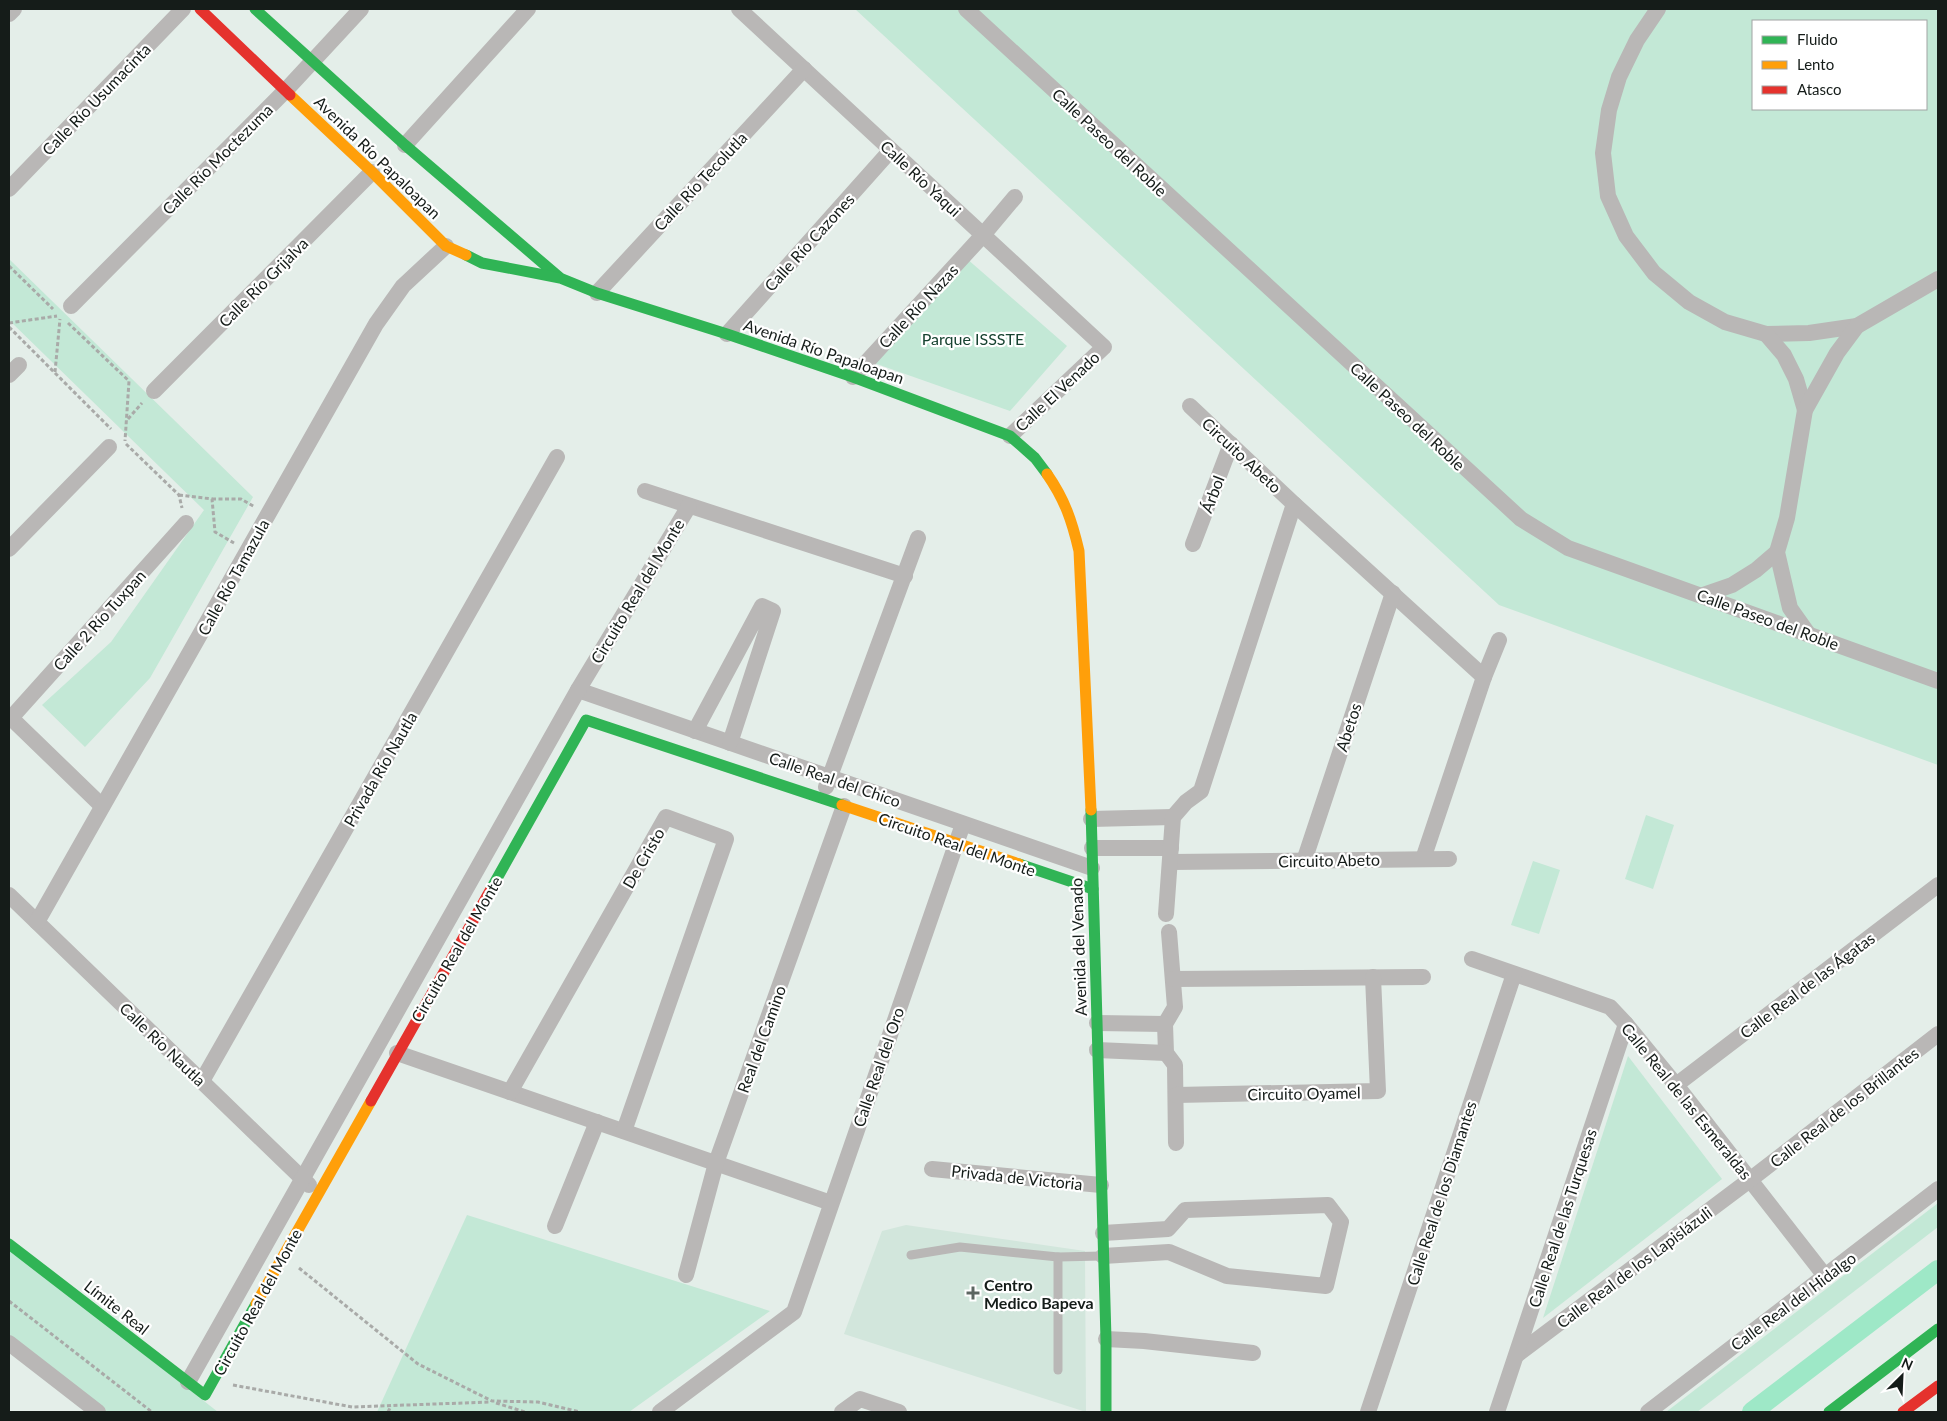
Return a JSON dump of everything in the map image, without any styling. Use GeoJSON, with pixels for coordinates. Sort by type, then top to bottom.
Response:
{"type":"FeatureCollection","features":[{"type":"Feature","properties":{"kind":"street"},"geometry":{"type":"LineString","coordinates":[[9,14],[14,9]]}},
{"type":"Feature","properties":{"kind":"street","name":"Calle Río Usumacinta"},"geometry":{"type":"LineString","coordinates":[[9,188],[183,9]]}},
{"type":"Feature","properties":{"kind":"street","name":"Avenida Río Papaloapan"},"geometry":{"type":"LineString","coordinates":[[200,9],[372,172],[446,246],[482,263],[560,278],[596,293],[727,334],[853,377],[1010,436],[1035,458],[1056,486]]}},
{"type":"Feature","properties":{"kind":"street","name":"Avenida Río Papaloapan"},"geometry":{"type":"LineString","coordinates":[[255,9],[405,145],[560,278]]}},
{"type":"Feature","properties":{"kind":"street","name":"Calle Río Moctezuma"},"geometry":{"type":"LineString","coordinates":[[65,311],[286,90],[361,9]]}},
{"type":"Feature","properties":{"kind":"street"},"geometry":{"type":"LineString","coordinates":[[405,145],[528,9]]}},
{"type":"Feature","properties":{"kind":"street","name":"Calle Río Yaqui"},"geometry":{"type":"LineString","coordinates":[[739,9],[1104,347]]}},
{"type":"Feature","properties":{"kind":"street","name":"Calle Paseo del Roble"},"geometry":{"type":"LineString","coordinates":[[966,9],[1520,520],[1568,548],[1807,632],[1938,681]]}},
{"type":"Feature","properties":{"kind":"street"},"geometry":{"type":"LineString","coordinates":[[1658,9],[1637,40],[1619,77],[1609,110],[1603,153],[1608,196],[1626,236],[1654,273],[1689,302],[1725,322],[1766,334],[1809,332],[1857,326],[1938,279]]}},
{"type":"Feature","properties":{"kind":"street","name":"Calle Río Tecolutla"},"geometry":{"type":"LineString","coordinates":[[596,293],[804,69]]}},
{"type":"Feature","properties":{"kind":"street","name":"Calle Río Cazones"},"geometry":{"type":"LineString","coordinates":[[727,334],[891,150]]}},
{"type":"Feature","properties":{"kind":"street","name":"Calle Río Grijalva"},"geometry":{"type":"LineString","coordinates":[[154,391],[372,172]]}},
{"type":"Feature","properties":{"kind":"street","name":"Calle Río Nazas"},"geometry":{"type":"LineString","coordinates":[[853,377],[983,235],[1015,196]]}},
{"type":"Feature","properties":{"kind":"street","name":"Calle Río Tamazula"},"geometry":{"type":"LineString","coordinates":[[37,922],[376,324],[403,286],[446,246]]}},
{"type":"Feature","properties":{"kind":"street"},"geometry":{"type":"LineString","coordinates":[[1807,632],[1790,608],[1777,552],[1787,518],[1805,410],[1837,353],[1857,326]]}},
{"type":"Feature","properties":{"kind":"street"},"geometry":{"type":"LineString","coordinates":[[1766,334],[1784,355],[1796,379],[1805,410]]}},
{"type":"Feature","properties":{"kind":"street","name":"Calle El Venado"},"geometry":{"type":"LineString","coordinates":[[1010,436],[1104,347]]}},
{"type":"Feature","properties":{"kind":"street","name":"Circuito Abeto"},"geometry":{"type":"LineString","coordinates":[[1190,406],[1294,504],[1484,677]]}},
{"type":"Feature","properties":{"kind":"street","name":"Árbol"},"geometry":{"type":"LineString","coordinates":[[1193,544],[1231,444]]}},
{"type":"Feature","properties":{"kind":"street"},"geometry":{"type":"LineString","coordinates":[[9,549],[109,448]]}},
{"type":"Feature","properties":{"kind":"street","name":"Privada Río Nautla"},"geometry":{"type":"LineString","coordinates":[[202,1081],[558,457]]}},
{"type":"Feature","properties":{"kind":"street","name":"Avenida del Venado"},"geometry":{"type":"LineString","coordinates":[[1056,486],[1072,516],[1079,551],[1092,848],[1106,1339],[1106,1412]]}},
{"type":"Feature","properties":{"kind":"street","name":"Circuito Real del Monte"},"geometry":{"type":"LineString","coordinates":[[644,491],[905,576]]}},
{"type":"Feature","properties":{"kind":"street","name":"Circuito Abeto"},"geometry":{"type":"LineString","coordinates":[[1173,817],[1186,802],[1201,791],[1294,504]]}},
{"type":"Feature","properties":{"kind":"street","name":"Circuito Real del Monte"},"geometry":{"type":"LineString","coordinates":[[188,1382],[578,690],[689,506]]}},
{"type":"Feature","properties":{"kind":"street","name":"Calle 2 Río Tuxpan"},"geometry":{"type":"LineString","coordinates":[[10,717],[186,523]]}},
{"type":"Feature","properties":{"kind":"street"},"geometry":{"type":"LineString","coordinates":[[822,799],[918,538]]}},
{"type":"Feature","properties":{"kind":"street"},"geometry":{"type":"LineString","coordinates":[[1703,595],[1732,585],[1756,570],[1777,552]]}},
{"type":"Feature","properties":{"kind":"street","name":"Abetos"},"geometry":{"type":"LineString","coordinates":[[1304,860],[1393,593]]}},
{"type":"Feature","properties":{"kind":"street"},"geometry":{"type":"LineString","coordinates":[[695,731],[762,606],[773,611],[730,743]]}},
{"type":"Feature","properties":{"kind":"street"},"geometry":{"type":"LineString","coordinates":[[1423,859],[1484,677],[1499,640]]}},
{"type":"Feature","properties":{"kind":"street","name":"Calle Real del Chico"},"geometry":{"type":"LineString","coordinates":[[578,690],[1092,868]]}},
{"type":"Feature","properties":{"kind":"street"},"geometry":{"type":"LineString","coordinates":[[10,717],[102,806]]}},
{"type":"Feature","properties":{"kind":"street","name":"Circuito Real del Monte"},"geometry":{"type":"LineString","coordinates":[[205,1395],[586,720],[1093,889]]}},
{"type":"Feature","properties":{"kind":"street","name":"Real del Camino"},"geometry":{"type":"LineString","coordinates":[[686,1275],[716,1163],[844,806]]}},
{"type":"Feature","properties":{"kind":"street","name":"De Cristo"},"geometry":{"type":"LineString","coordinates":[[510,1092],[666,817],[726,838],[624,1132]]}},
{"type":"Feature","properties":{"kind":"street"},"geometry":{"type":"LineString","coordinates":[[1091,819],[1173,817],[1166,914]]}},
{"type":"Feature","properties":{"kind":"street","name":"Calle Real del Oro"},"geometry":{"type":"LineString","coordinates":[[660,1412],[794,1312],[963,824]]}},
{"type":"Feature","properties":{"kind":"street","name":"Circuito Abeto"},"geometry":{"type":"LineString","coordinates":[[1092,848],[1171,855],[1304,860],[1449,859]]}},
{"type":"Feature","properties":{"kind":"street","name":"Calle Real de las Ágatas"},"geometry":{"type":"LineString","coordinates":[[1676,1085],[1938,885]]}},
{"type":"Feature","properties":{"kind":"street","name":"Calle Río Nautla"},"geometry":{"type":"LineString","coordinates":[[9,894],[318,1194]]}},
{"type":"Feature","properties":{"kind":"street"},"geometry":{"type":"LineString","coordinates":[[1169,932],[1174,1007],[1165,1024],[1166,1053],[1175,1065],[1176,1143]]}},
{"type":"Feature","properties":{"kind":"street","name":"Calle Real de las Esmeraldas"},"geometry":{"type":"LineString","coordinates":[[1472,959],[1610,1007],[1676,1085],[1825,1276]]}},
{"type":"Feature","properties":{"kind":"street","name":"Calle Real de los Diamantes"},"geometry":{"type":"LineString","coordinates":[[1368,1412],[1514,974]]}},
{"type":"Feature","properties":{"kind":"street"},"geometry":{"type":"LineString","coordinates":[[1173,979],[1423,977]]}},
{"type":"Feature","properties":{"kind":"street","name":"Circuito Oyamel"},"geometry":{"type":"LineString","coordinates":[[1176,1095],[1378,1091],[1373,978]]}},
{"type":"Feature","properties":{"kind":"street"},"geometry":{"type":"LineString","coordinates":[[1097,1023],[1165,1024]]}},
{"type":"Feature","properties":{"kind":"street","name":"Calle Real de las Turquesas"},"geometry":{"type":"LineString","coordinates":[[1497,1412],[1518,1354],[1626,1024]]}},
{"type":"Feature","properties":{"kind":"street","name":"Calle Real de los Brillantes"},"geometry":{"type":"LineString","coordinates":[[1750,1179],[1938,1034]]}},
{"type":"Feature","properties":{"kind":"street"},"geometry":{"type":"LineString","coordinates":[[1097,1050],[1166,1053]]}},
{"type":"Feature","properties":{"kind":"street"},"geometry":{"type":"LineString","coordinates":[[397,1053],[831,1203]]}},
{"type":"Feature","properties":{"kind":"street"},"geometry":{"type":"LineString","coordinates":[[555,1226],[597,1122]]}},
{"type":"Feature","properties":{"kind":"street","name":"Privada de Victoria"},"geometry":{"type":"LineString","coordinates":[[932,1169],[1102,1185]]}},
{"type":"Feature","properties":{"kind":"street","name":"Calle Real de los Lapislázuli"},"geometry":{"type":"LineString","coordinates":[[1518,1354],[1750,1179]]}},
{"type":"Feature","properties":{"kind":"street","name":"Calle Real del Hidalgo"},"geometry":{"type":"LineString","coordinates":[[1648,1412],[1938,1190]]}},
{"type":"Feature","properties":{"kind":"street"},"geometry":{"type":"LineString","coordinates":[[1103,1256],[1169,1252],[1226,1276],[1326,1286],[1341,1222],[1328,1205],[1185,1210],[1168,1229],[1169,1252]]}},
{"type":"Feature","properties":{"kind":"street"},"geometry":{"type":"LineString","coordinates":[[1102,1233],[1168,1229]]}},
{"type":"Feature","properties":{"kind":"street","name":"Límite Real"},"geometry":{"type":"LineString","coordinates":[[9,1244],[205,1395]]}},
{"type":"Feature","properties":{"kind":"street"},"geometry":{"type":"LineString","coordinates":[[1830,1412],[1938,1329]]}},
{"type":"Feature","properties":{"kind":"street"},"geometry":{"type":"LineString","coordinates":[[1106,1339],[1144,1341],[1252,1353]]}},
{"type":"Feature","properties":{"kind":"street"},"geometry":{"type":"LineString","coordinates":[[9,1343],[98,1412]]}},
{"type":"Feature","properties":{"kind":"street"},"geometry":{"type":"LineString","coordinates":[[1903,1412],[1938,1386]]}},
{"type":"Feature","properties":{"kind":"street"},"geometry":{"type":"LineString","coordinates":[[842,1412],[860,1399],[899,1412]]}},
{"type":"Feature","properties":{"kind":"lane"},"geometry":{"type":"LineString","coordinates":[[911,1255],[960,1247],[1058,1256],[1103,1256]]}},
{"type":"Feature","properties":{"kind":"lane"},"geometry":{"type":"LineString","coordinates":[[1058,1256],[1058,1370]]}},
{"type":"Feature","properties":{"kind":"path"},"geometry":{"type":"LineString","coordinates":[[9,266],[65,311],[129,381],[125,444]]}},
{"type":"Feature","properties":{"kind":"path"},"geometry":{"type":"LineString","coordinates":[[9,323],[65,311]]}},
{"type":"Feature","properties":{"kind":"path"},"geometry":{"type":"LineString","coordinates":[[9,327],[55,373],[65,311]]}},
{"type":"Feature","properties":{"kind":"path"},"geometry":{"type":"LineString","coordinates":[[128,420],[154,391]]}},
{"type":"Feature","properties":{"kind":"path"},"geometry":{"type":"LineString","coordinates":[[179,494],[212,499],[242,499],[268,515]]}},
{"type":"Feature","properties":{"kind":"path"},"geometry":{"type":"LineString","coordinates":[[212,499],[215,532],[248,550]]}},
{"type":"Feature","properties":{"kind":"path"},"geometry":{"type":"LineString","coordinates":[[283,1255],[418,1364],[492,1402],[525,1412]]}},
{"type":"Feature","properties":{"kind":"path"},"geometry":{"type":"LineString","coordinates":[[9,1301],[152,1412]]}},
{"type":"Feature","properties":{"kind":"path"},"geometry":{"type":"LineString","coordinates":[[214,1379],[227,1384],[352,1408],[538,1402],[580,1412]]}},
{"type":"Feature","properties":{"kind":"path"},"geometry":{"type":"LineString","coordinates":[[388,1412],[391,1406]]}},
{"type":"Feature","properties":{"kind":"shaded area","name":"Centro Medico Bapeva"},"geometry":{"type":"Polygon","coordinates":[[[906,1225],[1085,1251],[1086,1412],[844,1334],[882,1231],[906,1225]]]}},
{"type":"Feature","properties":{"kind":"green space"},"geometry":{"type":"Polygon","coordinates":[[[855,9],[1938,9],[1938,765],[1499,605],[855,9]]]}},
{"type":"Feature","properties":{"kind":"green space","name":"Parque ISSSTE"},"geometry":{"type":"Polygon","coordinates":[[[966,258],[1067,346],[1010,411],[874,363],[966,258]]]}},
{"type":"Feature","properties":{"kind":"green space"},"geometry":{"type":"Polygon","coordinates":[[[9,259],[253,497],[150,678],[85,747],[42,705],[111,642],[204,510],[9,320],[9,259]]]}},
{"type":"Feature","properties":{"kind":"green space"},"geometry":{"type":"Polygon","coordinates":[[[1646,815],[1674,825],[1653,889],[1625,879],[1646,815]]]}},
{"type":"Feature","properties":{"kind":"green space"},"geometry":{"type":"Polygon","coordinates":[[[1533,861],[1560,870],[1539,934],[1511,925],[1533,861]]]}},
{"type":"Feature","properties":{"kind":"green space"},"geometry":{"type":"Polygon","coordinates":[[[1628,1056],[1722,1179],[1543,1318],[1628,1056]]]}},
{"type":"Feature","properties":{"kind":"green space"},"geometry":{"type":"Polygon","coordinates":[[[1938,1203],[1938,1227],[1697,1412],[1666,1412],[1938,1203]]]}},
{"type":"Feature","properties":{"kind":"green space"},"geometry":{"type":"Polygon","coordinates":[[[467,1215],[770,1311],[629,1412],[377,1412],[467,1215]]]}},
{"type":"Feature","properties":{"kind":"green space"},"geometry":{"type":"Polygon","coordinates":[[[9,1249],[218,1412],[98,1412],[9,1340],[9,1249]]]}},
{"type":"Feature","properties":{"kind":"waterway"},"geometry":{"type":"LineString","coordinates":[[1752,1412],[1938,1270]]}},
{"type":"Feature","properties":{"kind":"traffic: fast"},"geometry":{"type":"LineString","coordinates":[[255,9],[405,145],[559,277]]}},
{"type":"Feature","properties":{"kind":"traffic: fast"},"geometry":{"type":"LineString","coordinates":[[466,255],[482,263],[560,278],[597,293],[727,334],[853,377],[1010,436],[1035,458],[1047,474]]}},
{"type":"Feature","properties":{"kind":"traffic: fast"},"geometry":{"type":"LineString","coordinates":[[491,889],[586,720],[842,805]]}},
{"type":"Feature","properties":{"kind":"traffic: fast"},"geometry":{"type":"LineString","coordinates":[[1091,810],[1106,1339],[1106,1412]]}},
{"type":"Feature","properties":{"kind":"traffic: fast"},"geometry":{"type":"LineString","coordinates":[[1019,864],[1093,889]]}},
{"type":"Feature","properties":{"kind":"traffic: fast"},"geometry":{"type":"LineString","coordinates":[[9,1244],[205,1395],[256,1304]]}},
{"type":"Feature","properties":{"kind":"traffic: fast"},"geometry":{"type":"LineString","coordinates":[[1829,1412],[1938,1329]]}},
{"type":"Feature","properties":{"kind":"traffic: slow"},"geometry":{"type":"LineString","coordinates":[[290,95],[372,172],[446,246],[466,255]]}},
{"type":"Feature","properties":{"kind":"traffic: slow"},"geometry":{"type":"LineString","coordinates":[[1047,474],[1059,493],[1067,511],[1079,551],[1091,810]]}},
{"type":"Feature","properties":{"kind":"traffic: slow"},"geometry":{"type":"LineString","coordinates":[[842,805],[1019,864]]}},
{"type":"Feature","properties":{"kind":"traffic: slow"},"geometry":{"type":"LineString","coordinates":[[256,1304],[371,1101]]}},
{"type":"Feature","properties":{"kind":"traffic: jam"},"geometry":{"type":"LineString","coordinates":[[200,9],[290,95]]}},
{"type":"Feature","properties":{"kind":"traffic: jam"},"geometry":{"type":"LineString","coordinates":[[371,1101],[491,889]]}},
{"type":"Feature","properties":{"kind":"traffic: jam"},"geometry":{"type":"LineString","coordinates":[[1903,1412],[1938,1386]]}},
{"type":"Feature","properties":{"kind":"place","name":"Centro Medico Bapeva"},"geometry":{"type":"Point","coordinates":[973,1293]}}]}
